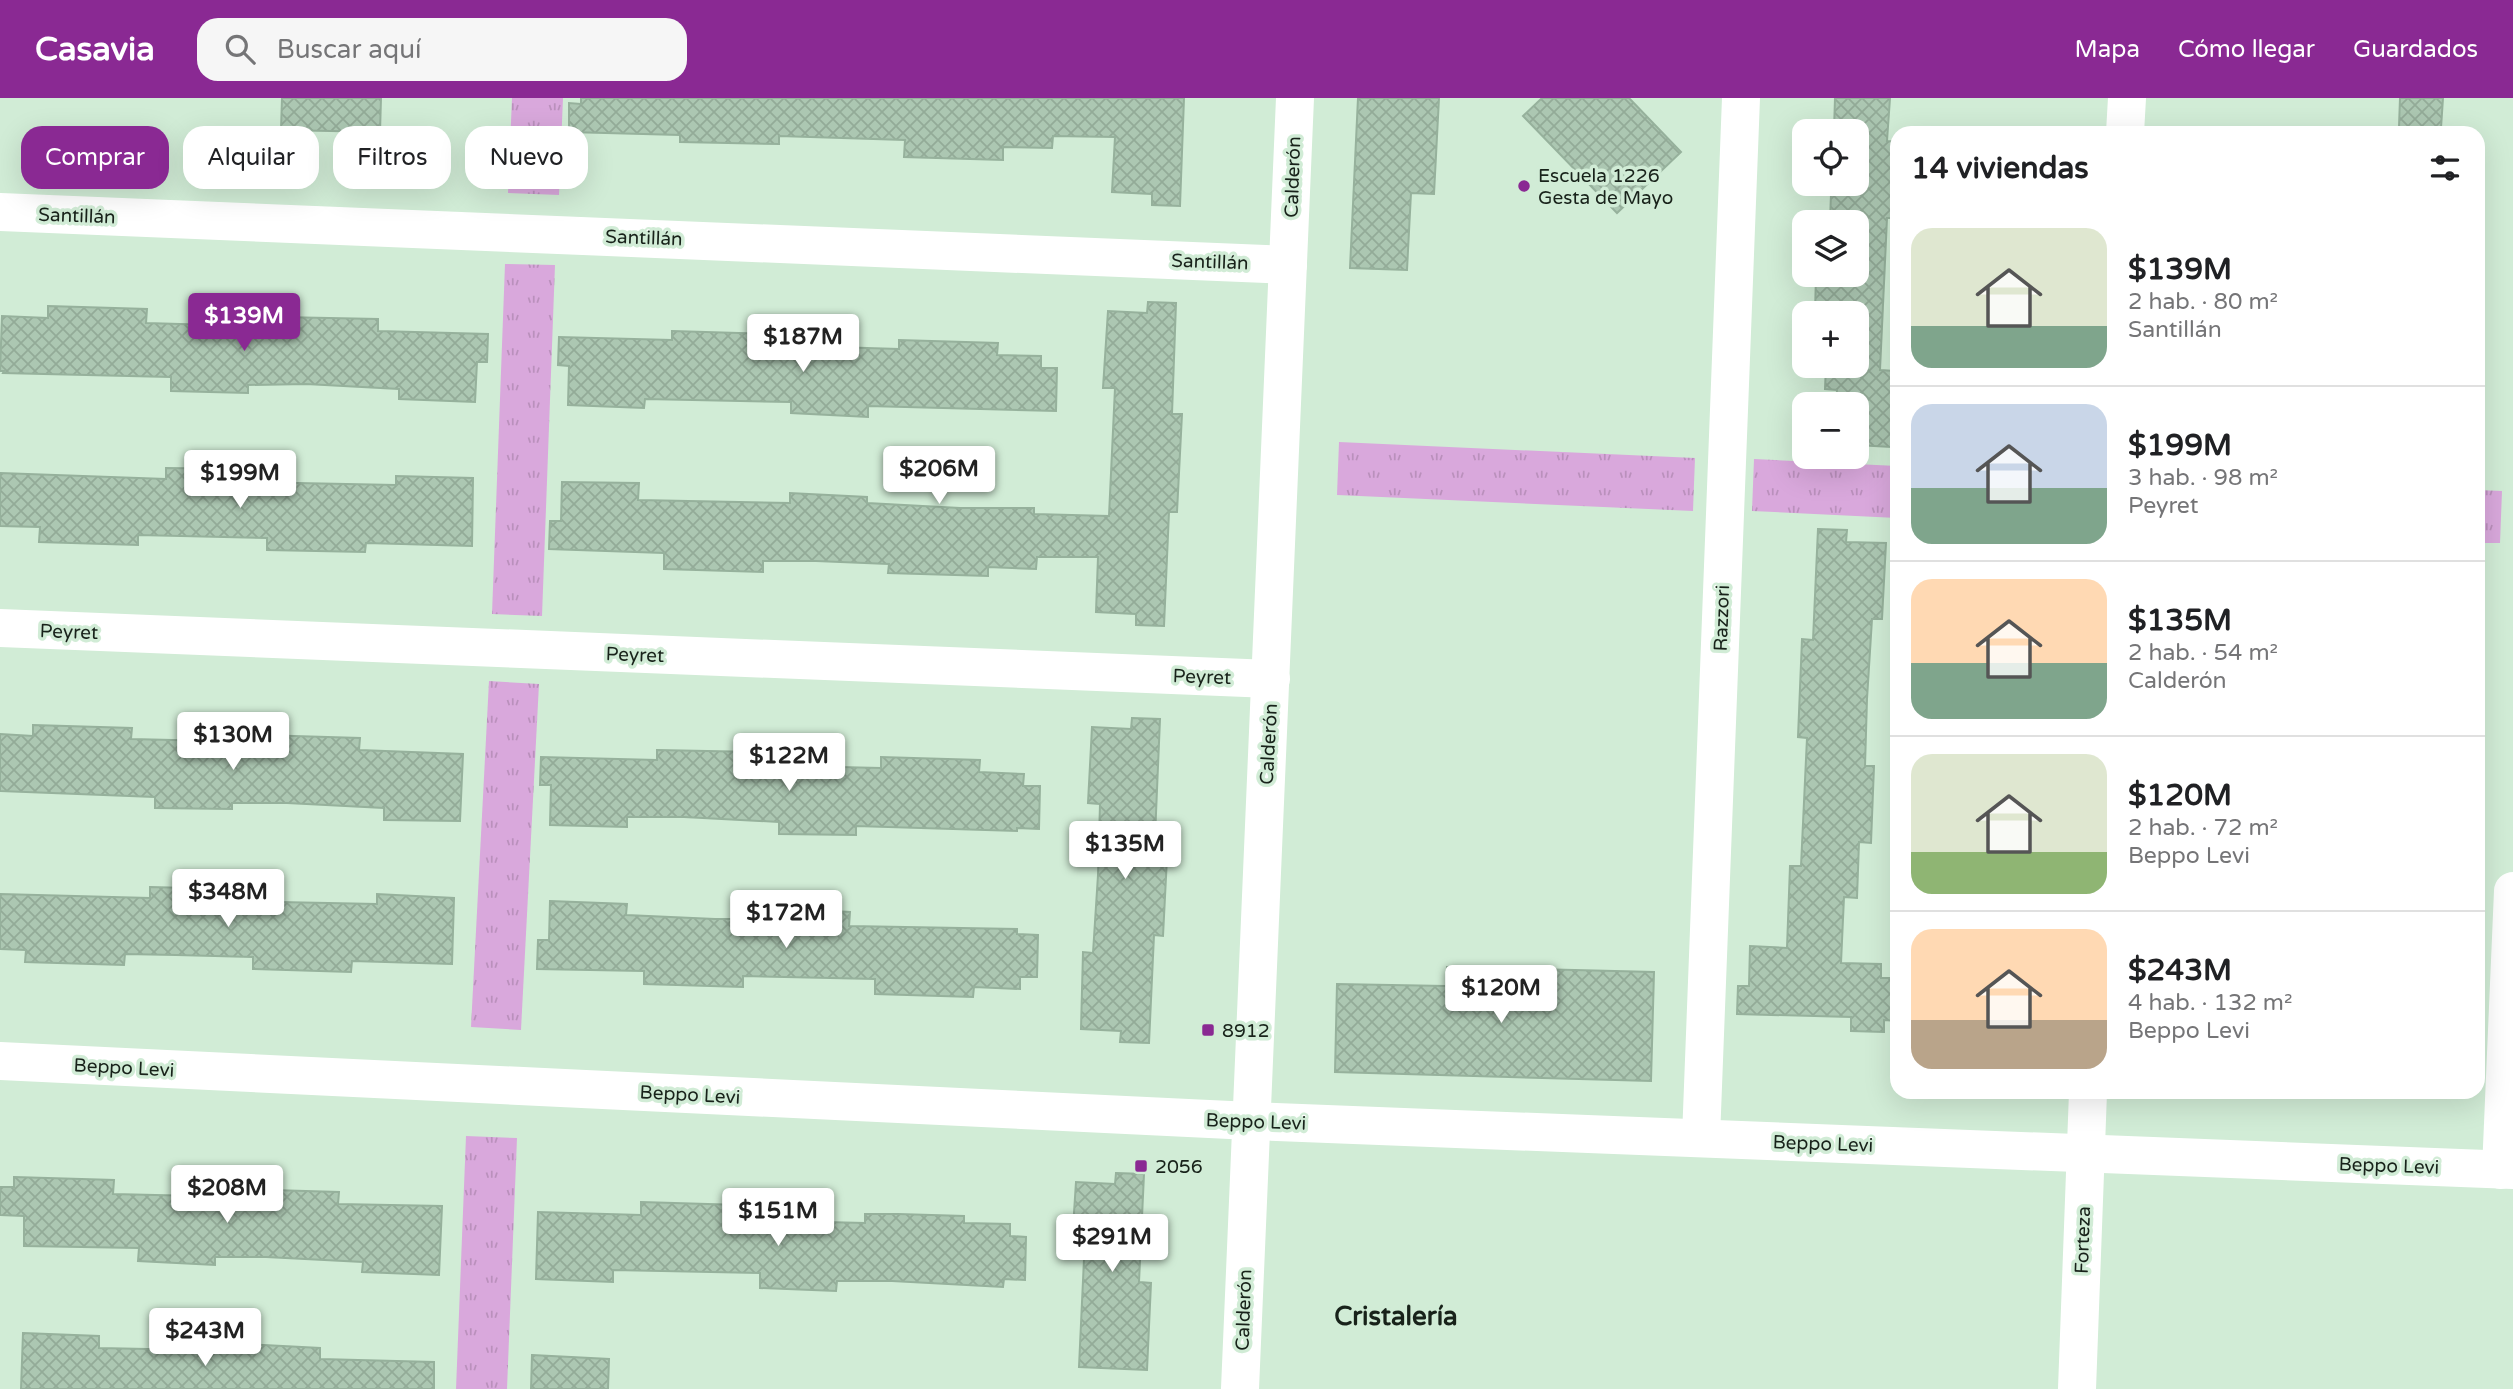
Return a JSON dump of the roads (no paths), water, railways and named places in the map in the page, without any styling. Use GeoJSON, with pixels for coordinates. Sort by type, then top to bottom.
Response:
{"type":"FeatureCollection","features":[{"type":"Feature","properties":{"kind":"street","name":"Calderón"},"geometry":{"type":"LineString","coordinates":[[1240,1389],[1295,98]]}},
{"type":"Feature","properties":{"kind":"street","name":"Razzori"},"geometry":{"type":"LineString","coordinates":[[1701,1138],[1741,98]]}},
{"type":"Feature","properties":{"kind":"street"},"geometry":{"type":"LineString","coordinates":[[2125,126],[2127,98]]}},
{"type":"Feature","properties":{"kind":"street","name":"Santillán"},"geometry":{"type":"LineString","coordinates":[[0,212],[1288,265]]}},
{"type":"Feature","properties":{"kind":"street","name":"Peyret"},"geometry":{"type":"LineString","coordinates":[[0,628],[1271,679]]}},
{"type":"Feature","properties":{"kind":"street"},"geometry":{"type":"LineString","coordinates":[[2507,1170],[2513,891]]}},
{"type":"Feature","properties":{"kind":"street","name":"Beppo Levi"},"geometry":{"type":"LineString","coordinates":[[0,1061],[1251,1121],[2507,1170]]}},
{"type":"Feature","properties":{"kind":"street","name":"Forteza"},"geometry":{"type":"LineString","coordinates":[[2077,1389],[2088,1099]]}},
{"type":"Feature","properties":{"kind":"place","name":"Escuela 1226 Gesta de Mayo"},"geometry":{"type":"Point","coordinates":[1524,186]}},
{"type":"Feature","properties":{"kind":"place","name":"8912"},"geometry":{"type":"Point","coordinates":[1208,1030]}},
{"type":"Feature","properties":{"kind":"place","name":"2056"},"geometry":{"type":"Point","coordinates":[1141,1166]}},
{"type":"Feature","properties":{"kind":"district","name":"Cristalería"},"geometry":{"type":"Point","coordinates":[1396,1316]}}]}
